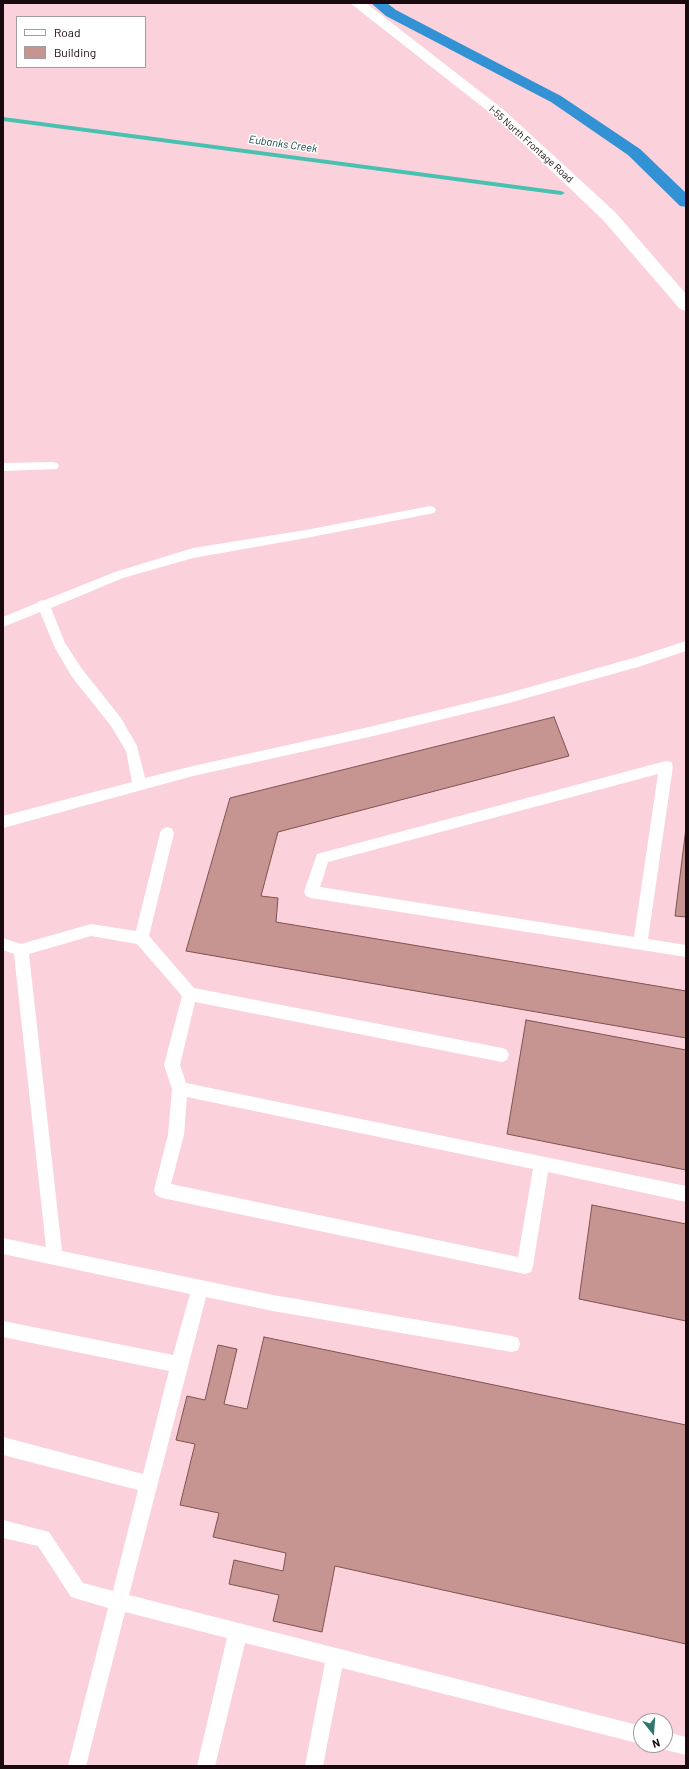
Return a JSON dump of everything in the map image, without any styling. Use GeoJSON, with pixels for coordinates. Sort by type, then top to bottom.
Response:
{"type":"FeatureCollection","features":[{"type":"Feature","properties":{"kind":"highway"},"geometry":{"type":"LineString","coordinates":[[378,3],[391,13],[556,99],[634,152],[686,202]]}},
{"type":"Feature","properties":{"kind":"street","name":"I-55 North Frontage Road"},"geometry":{"type":"LineString","coordinates":[[357,3],[500,113],[609,216],[686,305]]}},
{"type":"Feature","properties":{"kind":"lane"},"geometry":{"type":"LineString","coordinates":[[3,467],[53,466]]}},
{"type":"Feature","properties":{"kind":"lane"},"geometry":{"type":"LineString","coordinates":[[3,622],[43,604],[118,575],[193,553],[306,534],[430,510]]}},
{"type":"Feature","properties":{"kind":"lane"},"geometry":{"type":"LineString","coordinates":[[43,604],[59,645],[77,673],[116,722],[132,750],[140,786]]}},
{"type":"Feature","properties":{"kind":"lane"},"geometry":{"type":"LineString","coordinates":[[3,822],[193,771],[370,732],[505,699],[638,662],[686,646]]}},
{"type":"Feature","properties":{"kind":"lane"},"geometry":{"type":"LineString","coordinates":[[640,943],[666,766],[322,858],[311,892],[686,951]]}},
{"type":"Feature","properties":{"kind":"lane"},"geometry":{"type":"LineString","coordinates":[[141,938],[167,833]]}},
{"type":"Feature","properties":{"kind":"lane"},"geometry":{"type":"LineString","coordinates":[[3,944],[21,950],[91,930],[141,938],[190,994],[502,1055]]}},
{"type":"Feature","properties":{"kind":"lane"},"geometry":{"type":"LineString","coordinates":[[21,950],[55,1257]]}},
{"type":"Feature","properties":{"kind":"lane"},"geometry":{"type":"LineString","coordinates":[[190,994],[172,1065],[180,1089],[176,1135],[162,1190],[525,1266],[542,1162]]}},
{"type":"Feature","properties":{"kind":"lane"},"geometry":{"type":"LineString","coordinates":[[180,1089],[542,1162],[686,1194]]}},
{"type":"Feature","properties":{"kind":"lane"},"geometry":{"type":"LineString","coordinates":[[3,1246],[273,1303],[512,1344]]}},
{"type":"Feature","properties":{"kind":"lane"},"geometry":{"type":"LineString","coordinates":[[78,1766],[148,1484],[200,1288]]}},
{"type":"Feature","properties":{"kind":"lane"},"geometry":{"type":"LineString","coordinates":[[3,1329],[179,1365]]}},
{"type":"Feature","properties":{"kind":"lane"},"geometry":{"type":"LineString","coordinates":[[3,1446],[148,1484]]}},
{"type":"Feature","properties":{"kind":"lane"},"geometry":{"type":"LineString","coordinates":[[3,1529],[43,1538],[77,1591],[633,1732]]}},
{"type":"Feature","properties":{"kind":"lane"},"geometry":{"type":"LineString","coordinates":[[206,1766],[238,1632]]}},
{"type":"Feature","properties":{"kind":"lane"},"geometry":{"type":"LineString","coordinates":[[314,1766],[336,1657]]}},
{"type":"Feature","properties":{"kind":"lane"},"geometry":{"type":"LineString","coordinates":[[673,1743],[686,1746]]}},
{"type":"Feature","properties":{"kind":"building"},"geometry":{"type":"Polygon","coordinates":[[[554,717],[569,756],[278,832],[261,896],[278,898],[276,922],[686,991],[686,1038],[186,951],[230,798],[554,717]]]}},
{"type":"Feature","properties":{"kind":"building"},"geometry":{"type":"Polygon","coordinates":[[[686,828],[686,917],[675,916],[686,828]]]}},
{"type":"Feature","properties":{"kind":"building"},"geometry":{"type":"Polygon","coordinates":[[[526,1020],[686,1050],[686,1170],[507,1134],[526,1020]]]}},
{"type":"Feature","properties":{"kind":"building"},"geometry":{"type":"Polygon","coordinates":[[[592,1205],[686,1224],[686,1321],[579,1299],[592,1205]]]}},
{"type":"Feature","properties":{"kind":"building"},"geometry":{"type":"Polygon","coordinates":[[[264,1337],[686,1425],[686,1644],[335,1566],[322,1632],[273,1621],[279,1595],[229,1584],[234,1560],[283,1571],[286,1553],[213,1537],[219,1513],[180,1505],[195,1444],[176,1440],[187,1396],[205,1400],[218,1345],[237,1349],[224,1404],[247,1409],[264,1337]]]}},
{"type":"Feature","properties":{"kind":"waterway","name":"Eubanks Creek"},"geometry":{"type":"LineString","coordinates":[[3,119],[561,193]]}}]}
